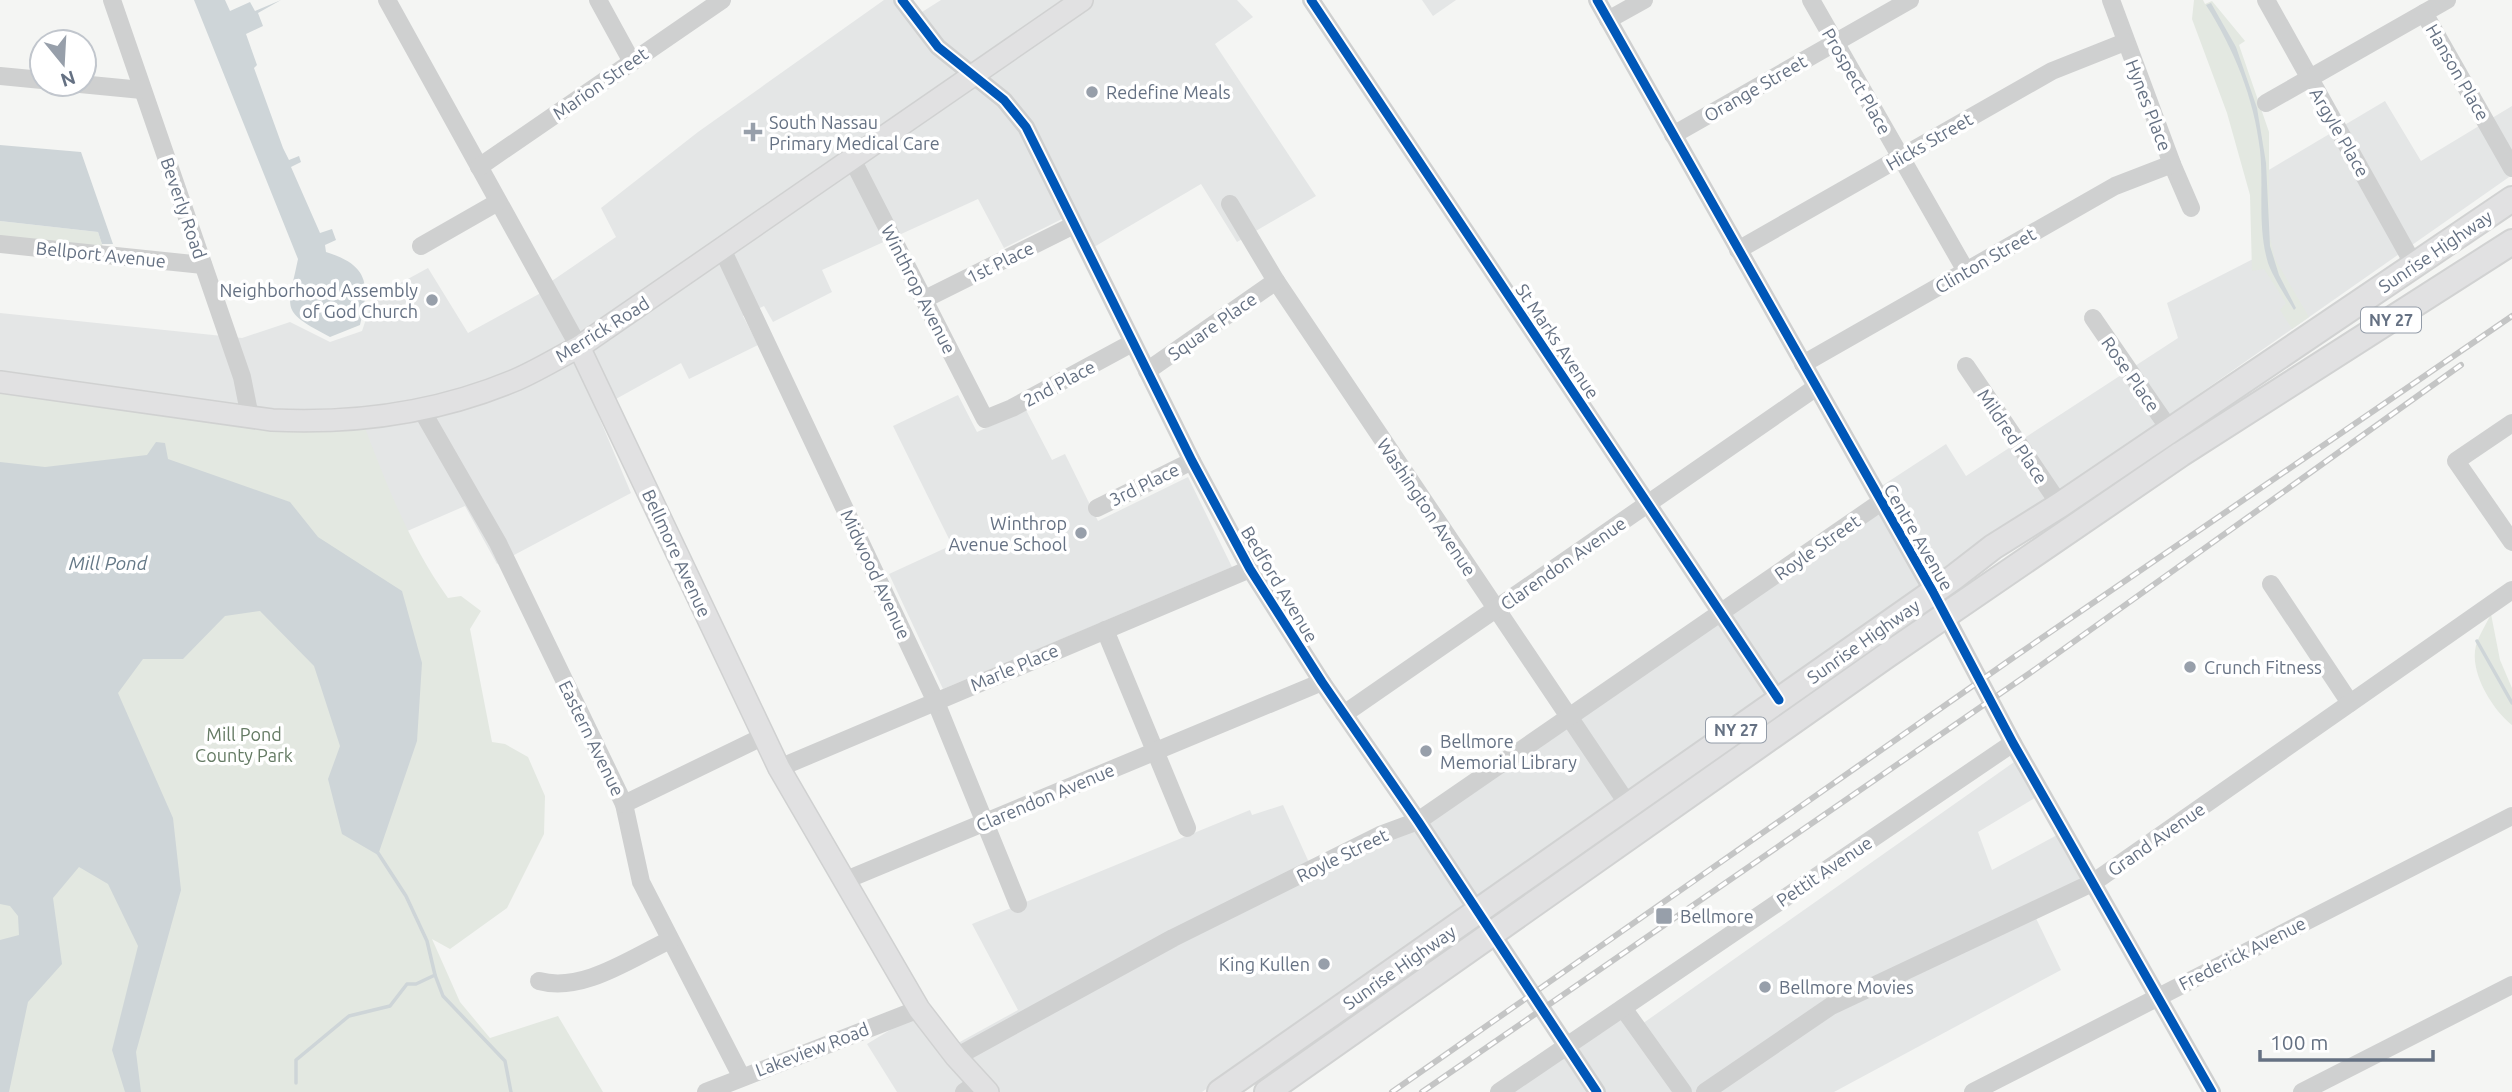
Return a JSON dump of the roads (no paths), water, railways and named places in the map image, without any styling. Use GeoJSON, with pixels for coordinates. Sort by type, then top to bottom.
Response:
{"type":"FeatureCollection","features":[{"type":"Feature","properties":{"kind":"highway","name":"Sunrise Highway"},"geometry":{"type":"LineString","coordinates":[[1220,1092],[1933,592],[1993,547],[2060,505],[2512,199]]}},
{"type":"Feature","properties":{"kind":"highway","name":"Sunrise Highway"},"geometry":{"type":"LineString","coordinates":[[1267,1092],[1945,616],[2181,454],[2512,242]]}},
{"type":"Feature","properties":{"kind":"main road","name":"Merrick Road"},"geometry":{"type":"LineString","coordinates":[[0,382],[250,417],[300,421],[363,419],[421,410],[505,384],[579,347],[1082,0]]}},
{"type":"Feature","properties":{"kind":"main road","name":"Bellmore Avenue"},"geometry":{"type":"LineString","coordinates":[[579,347],[779,768],[919,1009],[977,1089]]}},
{"type":"Feature","properties":{"kind":"street","name":"Beverly Road"},"geometry":{"type":"LineString","coordinates":[[112,0],[242,377],[250,417]]}},
{"type":"Feature","properties":{"kind":"street","name":"Bellmore Avenue"},"geometry":{"type":"LineString","coordinates":[[387,0],[579,347]]}},
{"type":"Feature","properties":{"kind":"street"},"geometry":{"type":"LineString","coordinates":[[598,0],[632,62]]}},
{"type":"Feature","properties":{"kind":"street","name":"Marion Street"},"geometry":{"type":"LineString","coordinates":[[479,167],[722,0]]}},
{"type":"Feature","properties":{"kind":"street","name":"Bedford Avenue"},"geometry":{"type":"LineString","coordinates":[[902,0],[938,47],[1004,100],[1026,127],[1132,343],[1250,569],[1321,682],[1418,821],[1597,1092]]}},
{"type":"Feature","properties":{"kind":"street","name":"St Marks Avenue"},"geometry":{"type":"LineString","coordinates":[[1311,0],[1779,700]]}},
{"type":"Feature","properties":{"kind":"street","name":"Centre Avenue"},"geometry":{"type":"LineString","coordinates":[[1597,0],[1933,592],[2013,743],[2212,1092]]}},
{"type":"Feature","properties":{"kind":"street"},"geometry":{"type":"LineString","coordinates":[[1608,20],[1644,0]]}},
{"type":"Feature","properties":{"kind":"street","name":"Prospect Place"},"geometry":{"type":"LineString","coordinates":[[1811,0],[1966,271]]}},
{"type":"Feature","properties":{"kind":"street","name":"Orange Street"},"geometry":{"type":"LineString","coordinates":[[1673,135],[1910,0]]}},
{"type":"Feature","properties":{"kind":"street","name":"Hynes Place"},"geometry":{"type":"LineString","coordinates":[[2111,0],[2191,208]]}},
{"type":"Feature","properties":{"kind":"street","name":"Argyle Place"},"geometry":{"type":"LineString","coordinates":[[2266,0],[2414,265]]}},
{"type":"Feature","properties":{"kind":"street"},"geometry":{"type":"LineString","coordinates":[[2266,103],[2447,0]]}},
{"type":"Feature","properties":{"kind":"street","name":"Hanson Place"},"geometry":{"type":"LineString","coordinates":[[2424,13],[2512,168]]}},
{"type":"Feature","properties":{"kind":"street","name":"Hicks Street"},"geometry":{"type":"LineString","coordinates":[[1738,250],[2052,71],[2125,42]]}},
{"type":"Feature","properties":{"kind":"street"},"geometry":{"type":"LineString","coordinates":[[0,76],[28,79]]}},
{"type":"Feature","properties":{"kind":"street"},"geometry":{"type":"LineString","coordinates":[[98,86],[142,90]]}},
{"type":"Feature","properties":{"kind":"street","name":"Winthrop Avenue"},"geometry":{"type":"LineString","coordinates":[[852,159],[985,418]]}},
{"type":"Feature","properties":{"kind":"street","name":"Clinton Street"},"geometry":{"type":"LineString","coordinates":[[1803,364],[2115,186],[2172,164]]}},
{"type":"Feature","properties":{"kind":"street"},"geometry":{"type":"LineString","coordinates":[[421,246],[498,202]]}},
{"type":"Feature","properties":{"kind":"street","name":"Washington Avenue"},"geometry":{"type":"LineString","coordinates":[[1230,204],[1276,281],[1629,806]]}},
{"type":"Feature","properties":{"kind":"street","name":"1st Place"},"geometry":{"type":"LineString","coordinates":[[925,299],[1074,225]]}},
{"type":"Feature","properties":{"kind":"street","name":"Bellport Avenue"},"geometry":{"type":"LineString","coordinates":[[0,244],[203,265]]}},
{"type":"Feature","properties":{"kind":"street","name":"Midwood Avenue"},"geometry":{"type":"LineString","coordinates":[[722,248],[936,700],[1018,904]]}},
{"type":"Feature","properties":{"kind":"street","name":"Square Place"},"geometry":{"type":"LineString","coordinates":[[1147,371],[1276,281]]}},
{"type":"Feature","properties":{"kind":"street","name":"Rose Place"},"geometry":{"type":"LineString","coordinates":[[2093,318],[2170,430]]}},
{"type":"Feature","properties":{"kind":"street","name":"2nd Place"},"geometry":{"type":"LineString","coordinates":[[985,418],[1012,408],[1132,343]]}},
{"type":"Feature","properties":{"kind":"street","name":"Mildred Place"},"geometry":{"type":"LineString","coordinates":[[1966,366],[2060,505]]}},
{"type":"Feature","properties":{"kind":"street","name":"Clarendon Avenue"},"geometry":{"type":"LineString","coordinates":[[1344,714],[1815,388]]}},
{"type":"Feature","properties":{"kind":"street","name":"Eastern Avenue"},"geometry":{"type":"LineString","coordinates":[[421,410],[498,543],[624,804],[641,882],[741,1076]]}},
{"type":"Feature","properties":{"kind":"street"},"geometry":{"type":"LineString","coordinates":[[2512,423],[2456,461],[2512,542]]}},
{"type":"Feature","properties":{"kind":"street","name":"3rd Place"},"geometry":{"type":"LineString","coordinates":[[1097,508],[1192,461]]}},
{"type":"Feature","properties":{"kind":"street","name":"Royle Street"},"geometry":{"type":"LineString","coordinates":[[956,1057],[1173,938],[1380,835],[1418,821],[1881,502]]}},
{"type":"Feature","properties":{"kind":"street","name":"Marle Place"},"geometry":{"type":"LineString","coordinates":[[779,768],[1250,569]]}},
{"type":"Feature","properties":{"kind":"street"},"geometry":{"type":"LineString","coordinates":[[2272,584],[2350,704]]}},
{"type":"Feature","properties":{"kind":"street","name":"Grand Avenue"},"geometry":{"type":"LineString","coordinates":[[1705,1092],[1831,1006],[2094,882],[2512,590]]}},
{"type":"Feature","properties":{"kind":"street"},"geometry":{"type":"LineString","coordinates":[[1105,629],[1187,828]]}},
{"type":"Feature","properties":{"kind":"street","name":"Clarendon Avenue"},"geometry":{"type":"LineString","coordinates":[[846,880],[1321,682]]}},
{"type":"Feature","properties":{"kind":"street"},"geometry":{"type":"LineString","coordinates":[[624,804],[764,736]]}},
{"type":"Feature","properties":{"kind":"street","name":"Pettit Avenue"},"geometry":{"type":"LineString","coordinates":[[1499,1092],[2013,743]]}},
{"type":"Feature","properties":{"kind":"street","name":"Frederick Avenue"},"geometry":{"type":"LineString","coordinates":[[1973,1092],[2512,816]]}},
{"type":"Feature","properties":{"kind":"street"},"geometry":{"type":"LineString","coordinates":[[538,981],[556,986],[584,980],[670,940]]}},
{"type":"Feature","properties":{"kind":"street"},"geometry":{"type":"LineString","coordinates":[[2302,1092],[2512,985]]}},
{"type":"Feature","properties":{"kind":"street"},"geometry":{"type":"LineString","coordinates":[[1623,1008],[1683,1092]]}},
{"type":"Feature","properties":{"kind":"street","name":"Lakeview Road"},"geometry":{"type":"LineString","coordinates":[[706,1092],[741,1076],[919,1009]]}},
{"type":"Feature","properties":{"kind":"water"},"geometry":{"type":"Polygon","coordinates":[[[194,0],[225,0],[230,11],[250,2],[255,11],[281,0],[258,13],[263,26],[246,34],[257,65],[254,68],[289,160],[299,156],[301,162],[291,167],[320,233],[332,229],[336,240],[325,245],[326,252],[352,264],[363,279],[365,299],[360,325],[330,337],[302,321],[291,308],[291,290],[298,259],[194,0]]]}},
{"type":"Feature","properties":{"kind":"water"},"geometry":{"type":"Polygon","coordinates":[[[2211,3],[2236,47],[2257,108],[2266,163],[2270,246],[2279,275],[2296,308],[2294,310],[2268,263],[2262,221],[2260,150],[2253,112],[2234,57],[2206,5],[2211,3]]]}},
{"type":"Feature","properties":{"kind":"water"},"geometry":{"type":"Polygon","coordinates":[[[0,145],[81,152],[113,244],[102,244],[98,232],[0,221],[0,145]]]}},
{"type":"Feature","properties":{"kind":"water","name":"Mill Pond"},"geometry":{"type":"Polygon","coordinates":[[[156,442],[165,443],[168,459],[290,502],[318,537],[402,591],[422,663],[417,741],[378,855],[342,834],[328,779],[340,746],[314,666],[260,611],[225,616],[183,659],[143,659],[118,693],[173,818],[181,890],[136,1052],[141,1092],[125,1092],[112,1050],[138,946],[108,884],[79,867],[53,898],[62,964],[28,1002],[9,1092],[0,1092],[0,940],[19,935],[18,916],[10,906],[0,904],[0,462],[45,467],[147,455],[156,442]]]}},
{"type":"Feature","properties":{"kind":"waterway"},"geometry":{"type":"LineString","coordinates":[[2477,641],[2512,703]]}},
{"type":"Feature","properties":{"kind":"waterway"},"geometry":{"type":"LineString","coordinates":[[296,1083],[296,1060],[349,1016],[390,1006],[407,984],[416,984],[435,975],[427,941],[406,896],[378,853]]}},
{"type":"Feature","properties":{"kind":"waterway"},"geometry":{"type":"LineString","coordinates":[[435,975],[443,996],[505,1061],[511,1092]]}},
{"type":"Feature","properties":{"kind":"railway"},"geometry":{"type":"LineString","coordinates":[[1392,1092],[2017,655],[2512,316]]}},
{"type":"Feature","properties":{"kind":"railway"},"geometry":{"type":"LineString","coordinates":[[1422,1092],[2030,673],[2461,365]]}},
{"type":"Feature","properties":{"kind":"place","name":"Redefine Meals"},"geometry":{"type":"Point","coordinates":[1092,92]}},
{"type":"Feature","properties":{"kind":"place","name":"South Nassau Primary Medical Care"},"geometry":{"type":"Point","coordinates":[753,132]}},
{"type":"Feature","properties":{"kind":"place","name":"Neighborhood Assembly of God Church"},"geometry":{"type":"Point","coordinates":[432,300]}},
{"type":"Feature","properties":{"kind":"place","name":"Winthrop Avenue School"},"geometry":{"type":"Point","coordinates":[1081,533]}},
{"type":"Feature","properties":{"kind":"place","name":"Crunch Fitness"},"geometry":{"type":"Point","coordinates":[2190,667]}},
{"type":"Feature","properties":{"kind":"place","name":"Bellmore Memorial Library"},"geometry":{"type":"Point","coordinates":[1426,751]}},
{"type":"Feature","properties":{"kind":"place","name":"Bellmore"},"geometry":{"type":"Point","coordinates":[1664,916]}},
{"type":"Feature","properties":{"kind":"place","name":"King Kullen"},"geometry":{"type":"Point","coordinates":[1324,964]}},
{"type":"Feature","properties":{"kind":"place","name":"Bellmore Movies"},"geometry":{"type":"Point","coordinates":[1765,987]}},
{"type":"Feature","properties":{"kind":"park label","name":"Mill Pond County Park"},"geometry":{"type":"Point","coordinates":[244,744]}}]}
